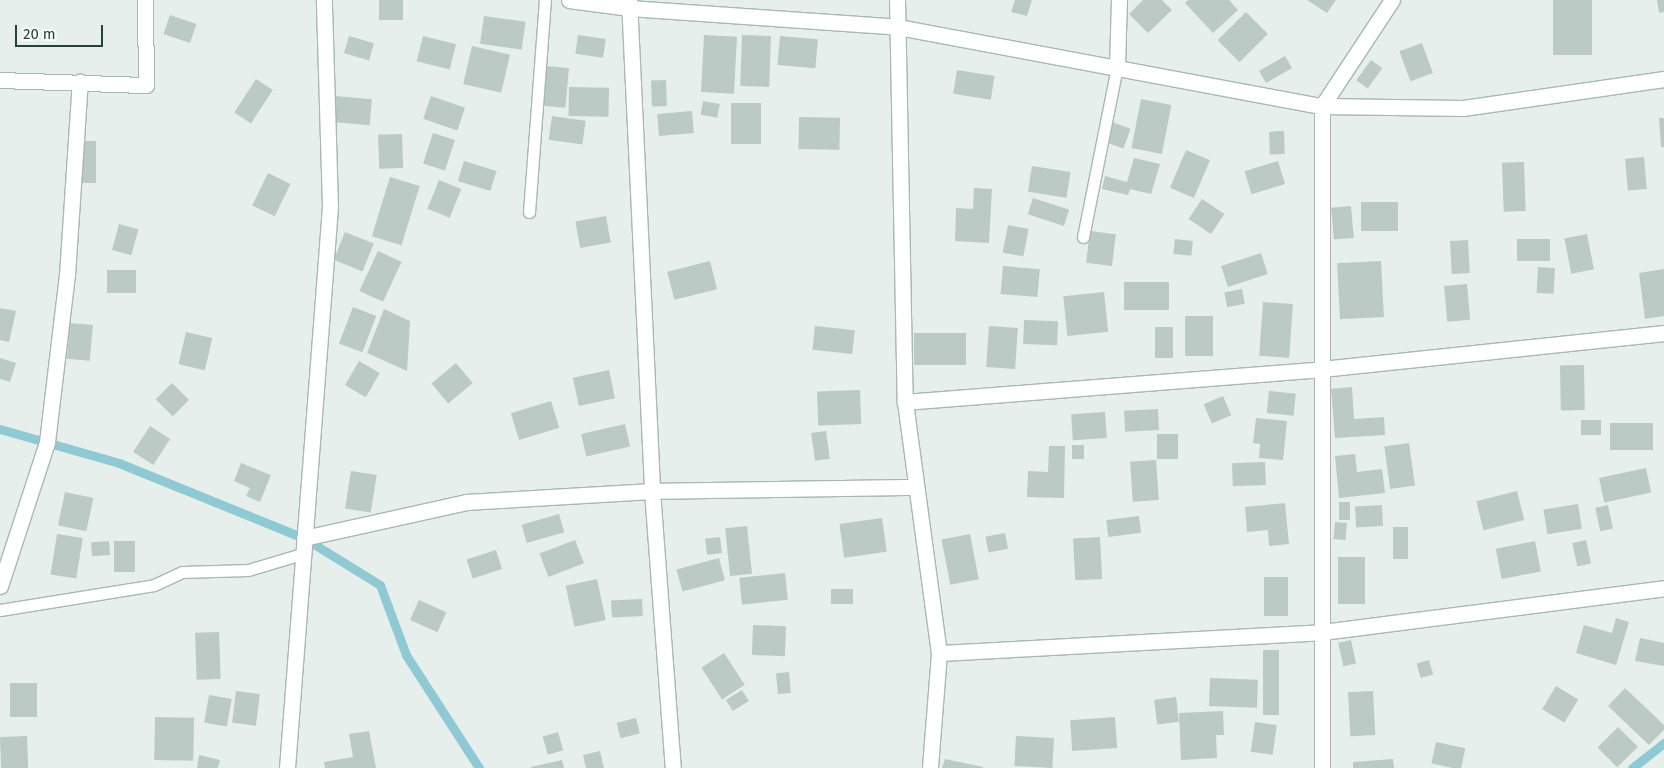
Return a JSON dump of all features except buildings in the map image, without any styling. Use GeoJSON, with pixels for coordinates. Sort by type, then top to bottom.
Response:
{"type":"FeatureCollection","features":[{"type":"Feature","properties":{"kind":"street"},"geometry":{"type":"LineString","coordinates":[[0,80],[80,81],[146,86],[145,0]]}},
{"type":"Feature","properties":{"kind":"street"},"geometry":{"type":"LineString","coordinates":[[287,768],[330,207],[324,0]]}},
{"type":"Feature","properties":{"kind":"street"},"geometry":{"type":"LineString","coordinates":[[569,0],[898,27],[1322,106],[1463,108],[1664,79]]}},
{"type":"Feature","properties":{"kind":"street"},"geometry":{"type":"LineString","coordinates":[[897,0],[905,402],[915,487],[939,653],[930,768]]}},
{"type":"Feature","properties":{"kind":"street"},"geometry":{"type":"LineString","coordinates":[[1117,68],[1119,0]]}},
{"type":"Feature","properties":{"kind":"street"},"geometry":{"type":"LineString","coordinates":[[1322,768],[1322,106],[1392,0]]}},
{"type":"Feature","properties":{"kind":"street"},"geometry":{"type":"LineString","coordinates":[[629,4],[652,491],[674,768]]}},
{"type":"Feature","properties":{"kind":"street"},"geometry":{"type":"LineString","coordinates":[[0,586],[47,442],[67,275],[80,81]]}},
{"type":"Feature","properties":{"kind":"street"},"geometry":{"type":"LineString","coordinates":[[905,402],[1322,369],[1664,333]]}},
{"type":"Feature","properties":{"kind":"street"},"geometry":{"type":"LineString","coordinates":[[304,538],[466,502],[652,491],[915,487]]}},
{"type":"Feature","properties":{"kind":"street"},"geometry":{"type":"LineString","coordinates":[[939,653],[1322,632],[1664,588]]}},
{"type":"Feature","properties":{"kind":"lane"},"geometry":{"type":"LineString","coordinates":[[529,212],[544,0]]}},
{"type":"Feature","properties":{"kind":"lane"},"geometry":{"type":"LineString","coordinates":[[1083,237],[1117,68]]}},
{"type":"Feature","properties":{"kind":"lane"},"geometry":{"type":"LineString","coordinates":[[0,610],[154,585],[182,572],[248,570],[302,554]]}},
{"type":"Feature","properties":{"kind":"waterway"},"geometry":{"type":"LineString","coordinates":[[0,429],[119,463],[304,538],[380,585],[406,655],[479,768]]}},
{"type":"Feature","properties":{"kind":"waterway"},"geometry":{"type":"LineString","coordinates":[[1632,768],[1664,743]]}}]}
